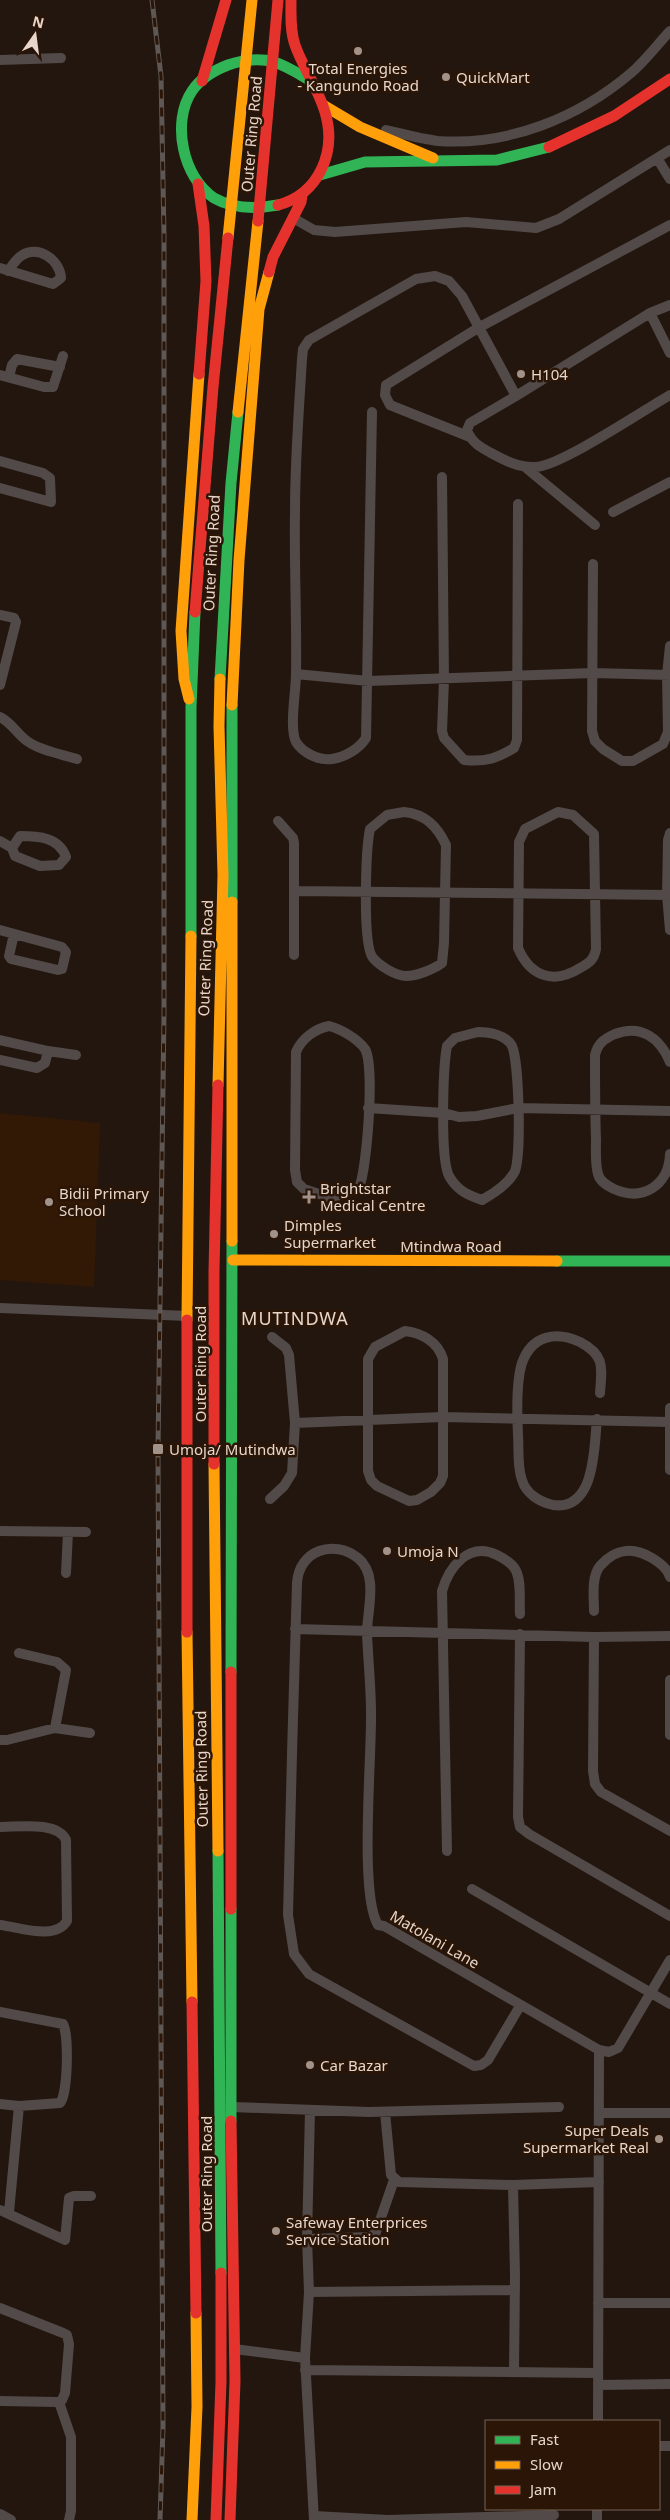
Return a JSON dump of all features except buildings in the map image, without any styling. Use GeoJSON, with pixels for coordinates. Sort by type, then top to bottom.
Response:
{"type":"FeatureCollection","features":[{"type":"Feature","properties":{"kind":"main road","name":"Outer Ring Road"},"geometry":{"type":"LineString","coordinates":[[202,81],[226,0]]}},
{"type":"Feature","properties":{"kind":"main road","name":"Outer Ring Road"},"geometry":{"type":"LineString","coordinates":[[192,2520],[197,2407],[187,1637],[188,1316],[192,998],[191,707],[197,573],[213,387],[252,0]]}},
{"type":"Feature","properties":{"kind":"main road","name":"Outer Ring Road"},"geometry":{"type":"LineString","coordinates":[[216,2520],[221,2382],[221,2056],[214,1616],[214,1217],[223,875],[220,726],[222,636],[231,483],[266,147],[278,0]]}},
{"type":"Feature","properties":{"kind":"main road","name":"Outer Ring Road"},"geometry":{"type":"LineString","coordinates":[[230,2520],[234,2349],[232,2107],[232,701],[239,560],[259,309],[273,257],[293,218],[302,195],[320,175],[327,156],[330,134],[327,112],[295,44],[289,20],[291,0]]}},
{"type":"Feature","properties":{"kind":"main road","name":"Outer Ring Road"},"geometry":{"type":"LineString","coordinates":[[191,707],[184,679],[181,631],[205,303],[205,234],[198,184],[188,164],[182,130],[189,95],[202,81],[217,70],[235,62],[254,60],[273,62],[311,81]]}},
{"type":"Feature","properties":{"kind":"main road"},"geometry":{"type":"LineString","coordinates":[[320,175],[355,164],[372,162],[496,160],[554,145],[614,116],[670,79]]}},
{"type":"Feature","properties":{"kind":"main road"},"geometry":{"type":"LineString","coordinates":[[323,105],[360,127],[443,162]]}},
{"type":"Feature","properties":{"kind":"main road","name":"Outer Ring Road"},"geometry":{"type":"LineString","coordinates":[[198,184],[216,198],[237,207],[260,209],[282,204],[302,195]]}},
{"type":"Feature","properties":{"kind":"main road"},"geometry":{"type":"LineString","coordinates":[[220,726],[232,701]]}},
{"type":"Feature","properties":{"kind":"main road","name":"Mtindwa Road"},"geometry":{"type":"LineString","coordinates":[[233,1260],[670,1261]]}},
{"type":"Feature","properties":{"kind":"main road"},"geometry":{"type":"LineString","coordinates":[[221,2056],[233,2082]]}},
{"type":"Feature","properties":{"kind":"street"},"geometry":{"type":"LineString","coordinates":[[360,127],[436,140],[460,141],[489,139],[529,131],[594,101],[632,73],[670,31]]}},
{"type":"Feature","properties":{"kind":"street"},"geometry":{"type":"LineString","coordinates":[[0,60],[61,58]]}},
{"type":"Feature","properties":{"kind":"street"},"geometry":{"type":"LineString","coordinates":[[293,218],[314,230],[335,232],[466,222],[536,228],[559,219],[670,150]]}},
{"type":"Feature","properties":{"kind":"street"},"geometry":{"type":"LineString","coordinates":[[657,158],[670,179]]}},
{"type":"Feature","properties":{"kind":"street"},"geometry":{"type":"LineString","coordinates":[[470,436],[390,405],[385,395],[386,385],[478,328],[670,225]]}},
{"type":"Feature","properties":{"kind":"street"},"geometry":{"type":"LineString","coordinates":[[30,252],[48,256],[56,261],[60,268],[61,278],[53,284],[4,270],[20,256],[30,252]]}},
{"type":"Feature","properties":{"kind":"street"},"geometry":{"type":"LineString","coordinates":[[372,412],[366,738],[361,745],[349,753],[332,759],[320,759],[303,751],[296,741],[293,730],[296,674],[295,509],[303,350],[309,340],[416,279],[435,276],[449,281],[462,296],[516,396]]}},
{"type":"Feature","properties":{"kind":"street"},"geometry":{"type":"LineString","coordinates":[[670,305],[650,313],[470,423],[468,430],[475,444],[502,459],[525,467],[537,467],[559,460],[670,395]]}},
{"type":"Feature","properties":{"kind":"street"},"geometry":{"type":"LineString","coordinates":[[650,313],[670,352]]}},
{"type":"Feature","properties":{"kind":"street"},"geometry":{"type":"LineString","coordinates":[[60,367],[17,358],[5,376],[44,387],[53,387],[60,367],[63,356]]}},
{"type":"Feature","properties":{"kind":"street"},"geometry":{"type":"LineString","coordinates":[[0,461],[43,473],[50,478],[51,502],[0,488]]}},
{"type":"Feature","properties":{"kind":"street"},"geometry":{"type":"LineString","coordinates":[[525,467],[595,526]]}},
{"type":"Feature","properties":{"kind":"street"},"geometry":{"type":"LineString","coordinates":[[442,477],[444,680],[442,730],[444,738],[464,760],[483,762],[497,758],[514,748],[517,740],[518,504]]}},
{"type":"Feature","properties":{"kind":"street"},"geometry":{"type":"LineString","coordinates":[[613,512],[670,482]]}},
{"type":"Feature","properties":{"kind":"street"},"geometry":{"type":"LineString","coordinates":[[593,564],[594,674],[592,731],[595,741],[603,749],[622,760],[633,761],[663,744],[668,732],[670,646]]}},
{"type":"Feature","properties":{"kind":"street"},"geometry":{"type":"LineString","coordinates":[[0,615],[14,618],[16,622],[2,666],[0,685]]}},
{"type":"Feature","properties":{"kind":"street"},"geometry":{"type":"LineString","coordinates":[[296,674],[368,681],[444,680],[518,675],[669,675]]}},
{"type":"Feature","properties":{"kind":"street"},"geometry":{"type":"LineString","coordinates":[[0,717],[8,722],[25,740],[35,746],[77,759]]}},
{"type":"Feature","properties":{"kind":"street"},"geometry":{"type":"LineString","coordinates":[[404,812],[416,813],[430,821],[446,845],[445,892],[442,963],[436,968],[411,976],[401,976],[373,958],[368,946],[366,893],[370,829],[387,815],[404,812]]}},
{"type":"Feature","properties":{"kind":"street"},"geometry":{"type":"LineString","coordinates":[[558,812],[566,812],[573,815],[594,834],[594,894],[595,956],[591,962],[570,975],[556,978],[547,977],[522,958],[518,948],[518,894],[520,836],[525,829],[558,812]]}},
{"type":"Feature","properties":{"kind":"street"},"geometry":{"type":"LineString","coordinates":[[278,821],[293,838],[294,843],[294,955]]}},
{"type":"Feature","properties":{"kind":"street"},"geometry":{"type":"LineString","coordinates":[[670,833],[668,840],[670,930]]}},
{"type":"Feature","properties":{"kind":"street"},"geometry":{"type":"LineString","coordinates":[[0,841],[12,848],[15,856],[40,866],[59,865],[66,856],[62,846],[54,841],[32,836],[20,836],[12,848]]}},
{"type":"Feature","properties":{"kind":"street"},"geometry":{"type":"LineString","coordinates":[[295,891],[669,895]]}},
{"type":"Feature","properties":{"kind":"street"},"geometry":{"type":"LineString","coordinates":[[0,930],[14,934],[65,949],[62,969],[58,970],[11,959],[9,956],[14,934]]}},
{"type":"Feature","properties":{"kind":"street"},"geometry":{"type":"LineString","coordinates":[[329,1026],[358,1042],[365,1049],[368,1057],[368,1108],[366,1157],[358,1188],[331,1198],[304,1189],[297,1182],[295,1170],[296,1052],[299,1044],[320,1028],[329,1026]]}},
{"type":"Feature","properties":{"kind":"street"},"geometry":{"type":"LineString","coordinates":[[670,1062],[665,1051],[657,1041],[641,1031],[628,1029],[601,1042],[595,1055],[594,1111],[598,1175],[602,1182],[610,1187],[625,1194],[638,1195],[646,1191],[660,1181],[666,1173],[670,1154]]}},
{"type":"Feature","properties":{"kind":"street"},"geometry":{"type":"LineString","coordinates":[[478,1032],[488,1032],[499,1036],[511,1045],[515,1059],[518,1108],[518,1162],[515,1172],[498,1189],[482,1200],[465,1195],[448,1174],[445,1162],[444,1113],[447,1046],[455,1038],[478,1032]]}},
{"type":"Feature","properties":{"kind":"street"},"geometry":{"type":"LineString","coordinates":[[0,1040],[76,1055]]}},
{"type":"Feature","properties":{"kind":"street"},"geometry":{"type":"LineString","coordinates":[[0,1060],[37,1068],[45,1063],[48,1051]]}},
{"type":"Feature","properties":{"kind":"street"},"geometry":{"type":"LineString","coordinates":[[368,1108],[444,1113],[458,1117],[477,1116],[518,1108],[670,1111]]}},
{"type":"Feature","properties":{"kind":"street"},"geometry":{"type":"LineString","coordinates":[[0,1308],[188,1316]]}},
{"type":"Feature","properties":{"kind":"street"},"geometry":{"type":"LineString","coordinates":[[405,1331],[414,1332],[433,1342],[441,1351],[444,1359],[443,1476],[431,1492],[409,1502],[377,1486],[371,1480],[368,1471],[367,1419],[368,1359],[370,1352],[375,1346],[405,1331]]}},
{"type":"Feature","properties":{"kind":"street"},"geometry":{"type":"LineString","coordinates":[[597,1418],[589,1482],[578,1497],[562,1506],[546,1504],[529,1493],[522,1480],[517,1417],[522,1362],[530,1350],[546,1336],[567,1336],[593,1349],[600,1358],[602,1368],[600,1393]]}},
{"type":"Feature","properties":{"kind":"street"},"geometry":{"type":"LineString","coordinates":[[270,1499],[284,1486],[292,1473],[295,1423],[289,1355],[286,1348],[272,1337]]}},
{"type":"Feature","properties":{"kind":"street"},"geometry":{"type":"LineString","coordinates":[[670,1408],[670,1470]]}},
{"type":"Feature","properties":{"kind":"street"},"geometry":{"type":"LineString","coordinates":[[295,1423],[443,1417],[597,1418],[670,1422]]}},
{"type":"Feature","properties":{"kind":"street"},"geometry":{"type":"LineString","coordinates":[[0,1531],[86,1532]]}},
{"type":"Feature","properties":{"kind":"street"},"geometry":{"type":"LineString","coordinates":[[66,1573],[68,1532]]}},
{"type":"Feature","properties":{"kind":"street"},"geometry":{"type":"LineString","coordinates":[[367,1632],[370,1575],[358,1558],[348,1552],[335,1549],[310,1554],[303,1562],[298,1573],[295,1629],[288,1915],[294,1954],[309,1974],[474,2066],[481,2065],[488,2060],[520,2006]]}},
{"type":"Feature","properties":{"kind":"street"},"geometry":{"type":"LineString","coordinates":[[594,1612],[596,1574],[600,1565],[618,1552],[629,1549],[641,1552],[661,1564],[670,1577]]}},
{"type":"Feature","properties":{"kind":"street"},"geometry":{"type":"LineString","coordinates":[[447,1851],[442,1591],[446,1577],[454,1565],[476,1550],[490,1552],[514,1567],[517,1575],[520,1614]]}},
{"type":"Feature","properties":{"kind":"street"},"geometry":{"type":"LineString","coordinates":[[295,1629],[594,1637],[670,1636]]}},
{"type":"Feature","properties":{"kind":"street","name":"Matolani Lane"},"geometry":{"type":"LineString","coordinates":[[367,1632],[371,1714],[369,1860],[372,1912],[378,1925],[384,1926],[599,2050]]}},
{"type":"Feature","properties":{"kind":"street"},"geometry":{"type":"LineString","coordinates":[[520,1634],[518,1818],[520,1827],[670,1916]]}},
{"type":"Feature","properties":{"kind":"street"},"geometry":{"type":"LineString","coordinates":[[594,1637],[593,1771],[595,1784],[601,1792],[670,1832]]}},
{"type":"Feature","properties":{"kind":"street"},"geometry":{"type":"LineString","coordinates":[[19,1653],[57,1662],[66,1670],[55,1728]]}},
{"type":"Feature","properties":{"kind":"street"},"geometry":{"type":"LineString","coordinates":[[670,1680],[670,1735]]}},
{"type":"Feature","properties":{"kind":"street"},"geometry":{"type":"LineString","coordinates":[[0,1740],[55,1728],[90,1733]]}},
{"type":"Feature","properties":{"kind":"street"},"geometry":{"type":"LineString","coordinates":[[0,1827],[47,1828],[56,1829],[63,1834],[66,1840],[67,1921],[57,1930],[46,1932],[0,1924]]}},
{"type":"Feature","properties":{"kind":"street"},"geometry":{"type":"LineString","coordinates":[[472,1889],[670,2004]]}},
{"type":"Feature","properties":{"kind":"street"},"geometry":{"type":"LineString","coordinates":[[598,2420],[596,2373],[599,2050],[609,2052],[618,2048],[670,1960]]}},
{"type":"Feature","properties":{"kind":"street"},"geometry":{"type":"LineString","coordinates":[[0,2012],[56,2021],[63,2024],[66,2029],[64,2098],[60,2103],[19,2106],[0,2104]]}},
{"type":"Feature","properties":{"kind":"street"},"geometry":{"type":"LineString","coordinates":[[19,2106],[5,2211],[66,2240],[69,2198],[74,2196],[91,2196]]}},
{"type":"Feature","properties":{"kind":"street"},"geometry":{"type":"LineString","coordinates":[[232,2107],[384,2112],[559,2107]]}},
{"type":"Feature","properties":{"kind":"street"},"geometry":{"type":"LineString","coordinates":[[310,2110],[307,2239],[309,2292],[305,2370],[314,2518],[388,2520],[554,2515]]}},
{"type":"Feature","properties":{"kind":"street"},"geometry":{"type":"LineString","coordinates":[[384,2112],[390,2175],[399,2182],[513,2185],[599,2182]]}},
{"type":"Feature","properties":{"kind":"street"},"geometry":{"type":"LineString","coordinates":[[599,2113],[670,2113]]}},
{"type":"Feature","properties":{"kind":"street"},"geometry":{"type":"LineString","coordinates":[[307,2239],[370,2238],[376,2232],[394,2180]]}},
{"type":"Feature","properties":{"kind":"street"},"geometry":{"type":"LineString","coordinates":[[513,2185],[514,2372]]}},
{"type":"Feature","properties":{"kind":"street"},"geometry":{"type":"LineString","coordinates":[[309,2292],[515,2290]]}},
{"type":"Feature","properties":{"kind":"street"},"geometry":{"type":"LineString","coordinates":[[598,2303],[670,2303]]}},
{"type":"Feature","properties":{"kind":"street"},"geometry":{"type":"LineString","coordinates":[[0,2308],[67,2335],[64,2393],[59,2402],[71,2437],[71,2512],[69,2520]]}},
{"type":"Feature","properties":{"kind":"street"},"geometry":{"type":"LineString","coordinates":[[234,2349],[305,2358]]}},
{"type":"Feature","properties":{"kind":"street"},"geometry":{"type":"LineString","coordinates":[[305,2370],[596,2373]]}},
{"type":"Feature","properties":{"kind":"street"},"geometry":{"type":"LineString","coordinates":[[598,2385],[670,2384]]}},
{"type":"Feature","properties":{"kind":"street"},"geometry":{"type":"LineString","coordinates":[[0,2401],[59,2402]]}},
{"type":"Feature","properties":{"kind":"street"},"geometry":{"type":"LineString","coordinates":[[0,2514],[11,2520]]}},
{"type":"Feature","properties":{"kind":"shaded area","name":"Bidii Primary School"},"geometry":{"type":"Polygon","coordinates":[[[0,1113],[100,1123],[94,1287],[0,1280],[0,1113]]]}},
{"type":"Feature","properties":{"kind":"railway"},"geometry":{"type":"LineString","coordinates":[[152,0],[161,76],[164,235],[164,1013],[158,1449],[163,2427],[160,2520]]}},
{"type":"Feature","properties":{"kind":"traffic: fast"},"geometry":{"type":"LineString","coordinates":[[278,205],[261,207],[237,206],[221,202],[203,189],[188,164],[184,149],[182,118],[186,104],[195,87],[208,75],[228,65],[257,60],[274,62],[311,81]]}},
{"type":"Feature","properties":{"kind":"traffic: fast"},"geometry":{"type":"LineString","coordinates":[[320,175],[365,162],[497,160],[549,147]]}},
{"type":"Feature","properties":{"kind":"traffic: fast"},"geometry":{"type":"LineString","coordinates":[[220,679],[231,483],[238,412]]}},
{"type":"Feature","properties":{"kind":"traffic: fast"},"geometry":{"type":"LineString","coordinates":[[191,936],[191,707],[195,612]]}},
{"type":"Feature","properties":{"kind":"traffic: fast"},"geometry":{"type":"LineString","coordinates":[[232,705],[232,902]]}},
{"type":"Feature","properties":{"kind":"traffic: fast"},"geometry":{"type":"LineString","coordinates":[[231,1672],[232,1241]]}},
{"type":"Feature","properties":{"kind":"traffic: fast"},"geometry":{"type":"LineString","coordinates":[[557,1261],[670,1261]]}},
{"type":"Feature","properties":{"kind":"traffic: fast"},"geometry":{"type":"LineString","coordinates":[[218,1851],[221,2273]]}},
{"type":"Feature","properties":{"kind":"traffic: fast"},"geometry":{"type":"LineString","coordinates":[[231,1909],[231,2121]]}},
{"type":"Feature","properties":{"kind":"traffic: slow"},"geometry":{"type":"LineString","coordinates":[[228,238],[252,0]]}},
{"type":"Feature","properties":{"kind":"traffic: slow"},"geometry":{"type":"LineString","coordinates":[[323,105],[360,127],[433,158]]}},
{"type":"Feature","properties":{"kind":"traffic: slow"},"geometry":{"type":"LineString","coordinates":[[238,412],[258,221]]}},
{"type":"Feature","properties":{"kind":"traffic: slow"},"geometry":{"type":"LineString","coordinates":[[232,705],[239,560],[259,309],[269,272]]}},
{"type":"Feature","properties":{"kind":"traffic: slow"},"geometry":{"type":"LineString","coordinates":[[189,699],[184,679],[181,631],[199,374]]}},
{"type":"Feature","properties":{"kind":"traffic: slow"},"geometry":{"type":"LineString","coordinates":[[218,1085],[223,875],[219,726],[220,679]]}},
{"type":"Feature","properties":{"kind":"traffic: slow"},"geometry":{"type":"LineString","coordinates":[[232,902],[232,1241]]}},
{"type":"Feature","properties":{"kind":"traffic: slow"},"geometry":{"type":"LineString","coordinates":[[187,1320],[191,936]]}},
{"type":"Feature","properties":{"kind":"traffic: slow"},"geometry":{"type":"LineString","coordinates":[[233,1260],[557,1261]]}},
{"type":"Feature","properties":{"kind":"traffic: slow"},"geometry":{"type":"LineString","coordinates":[[214,1464],[218,1851]]}},
{"type":"Feature","properties":{"kind":"traffic: slow"},"geometry":{"type":"LineString","coordinates":[[187,1632],[192,2002]]}},
{"type":"Feature","properties":{"kind":"traffic: slow"},"geometry":{"type":"LineString","coordinates":[[192,2520],[197,2407],[196,2313]]}},
{"type":"Feature","properties":{"kind":"traffic: jam"},"geometry":{"type":"LineString","coordinates":[[202,81],[226,0]]}},
{"type":"Feature","properties":{"kind":"traffic: jam"},"geometry":{"type":"LineString","coordinates":[[258,221],[278,0]]}},
{"type":"Feature","properties":{"kind":"traffic: jam"},"geometry":{"type":"LineString","coordinates":[[278,205],[292,199],[314,181],[326,156],[328,142],[328,127],[322,103],[293,40],[291,0]]}},
{"type":"Feature","properties":{"kind":"traffic: jam"},"geometry":{"type":"LineString","coordinates":[[549,147],[614,116],[670,79]]}},
{"type":"Feature","properties":{"kind":"traffic: jam"},"geometry":{"type":"LineString","coordinates":[[198,184],[204,226],[206,281],[199,374]]}},
{"type":"Feature","properties":{"kind":"traffic: jam"},"geometry":{"type":"LineString","coordinates":[[269,272],[273,257],[301,202],[302,195]]}},
{"type":"Feature","properties":{"kind":"traffic: jam"},"geometry":{"type":"LineString","coordinates":[[195,612],[213,387],[228,238]]}},
{"type":"Feature","properties":{"kind":"traffic: jam"},"geometry":{"type":"LineString","coordinates":[[214,1464],[214,1272],[218,1085]]}},
{"type":"Feature","properties":{"kind":"traffic: jam"},"geometry":{"type":"LineString","coordinates":[[187,1320],[187,1632]]}},
{"type":"Feature","properties":{"kind":"traffic: jam"},"geometry":{"type":"LineString","coordinates":[[231,1672],[231,1909]]}},
{"type":"Feature","properties":{"kind":"traffic: jam"},"geometry":{"type":"LineString","coordinates":[[192,2002],[196,2313]]}},
{"type":"Feature","properties":{"kind":"traffic: jam"},"geometry":{"type":"LineString","coordinates":[[230,2520],[235,2381],[231,2121]]}},
{"type":"Feature","properties":{"kind":"traffic: jam"},"geometry":{"type":"LineString","coordinates":[[216,2520],[221,2382],[221,2273]]}},
{"type":"Feature","properties":{"kind":"place","name":"Total Energies - Kangundo Road"},"geometry":{"type":"Point","coordinates":[358,51]}},
{"type":"Feature","properties":{"kind":"place","name":"QuickMart"},"geometry":{"type":"Point","coordinates":[446,77]}},
{"type":"Feature","properties":{"kind":"place","name":"H104"},"geometry":{"type":"Point","coordinates":[521,374]}},
{"type":"Feature","properties":{"kind":"place","name":"Brightstar Medical Centre"},"geometry":{"type":"Point","coordinates":[309,1197]}},
{"type":"Feature","properties":{"kind":"place","name":"Bidii Primary School"},"geometry":{"type":"Point","coordinates":[49,1202]}},
{"type":"Feature","properties":{"kind":"place","name":"Dimples Supermarket"},"geometry":{"type":"Point","coordinates":[274,1234]}},
{"type":"Feature","properties":{"kind":"place","name":"Umoja/ Mutindwa"},"geometry":{"type":"Point","coordinates":[158,1449]}},
{"type":"Feature","properties":{"kind":"place","name":"Umoja N"},"geometry":{"type":"Point","coordinates":[387,1551]}},
{"type":"Feature","properties":{"kind":"place","name":"Car Bazar"},"geometry":{"type":"Point","coordinates":[310,2065]}},
{"type":"Feature","properties":{"kind":"place","name":"Super Deals Supermarket Real"},"geometry":{"type":"Point","coordinates":[659,2139]}},
{"type":"Feature","properties":{"kind":"place","name":"Safeway Enterprices Service Station"},"geometry":{"type":"Point","coordinates":[276,2231]}},
{"type":"Feature","properties":{"kind":"district","name":"MUTINDWA"},"geometry":{"type":"Point","coordinates":[295,1318]}}]}
